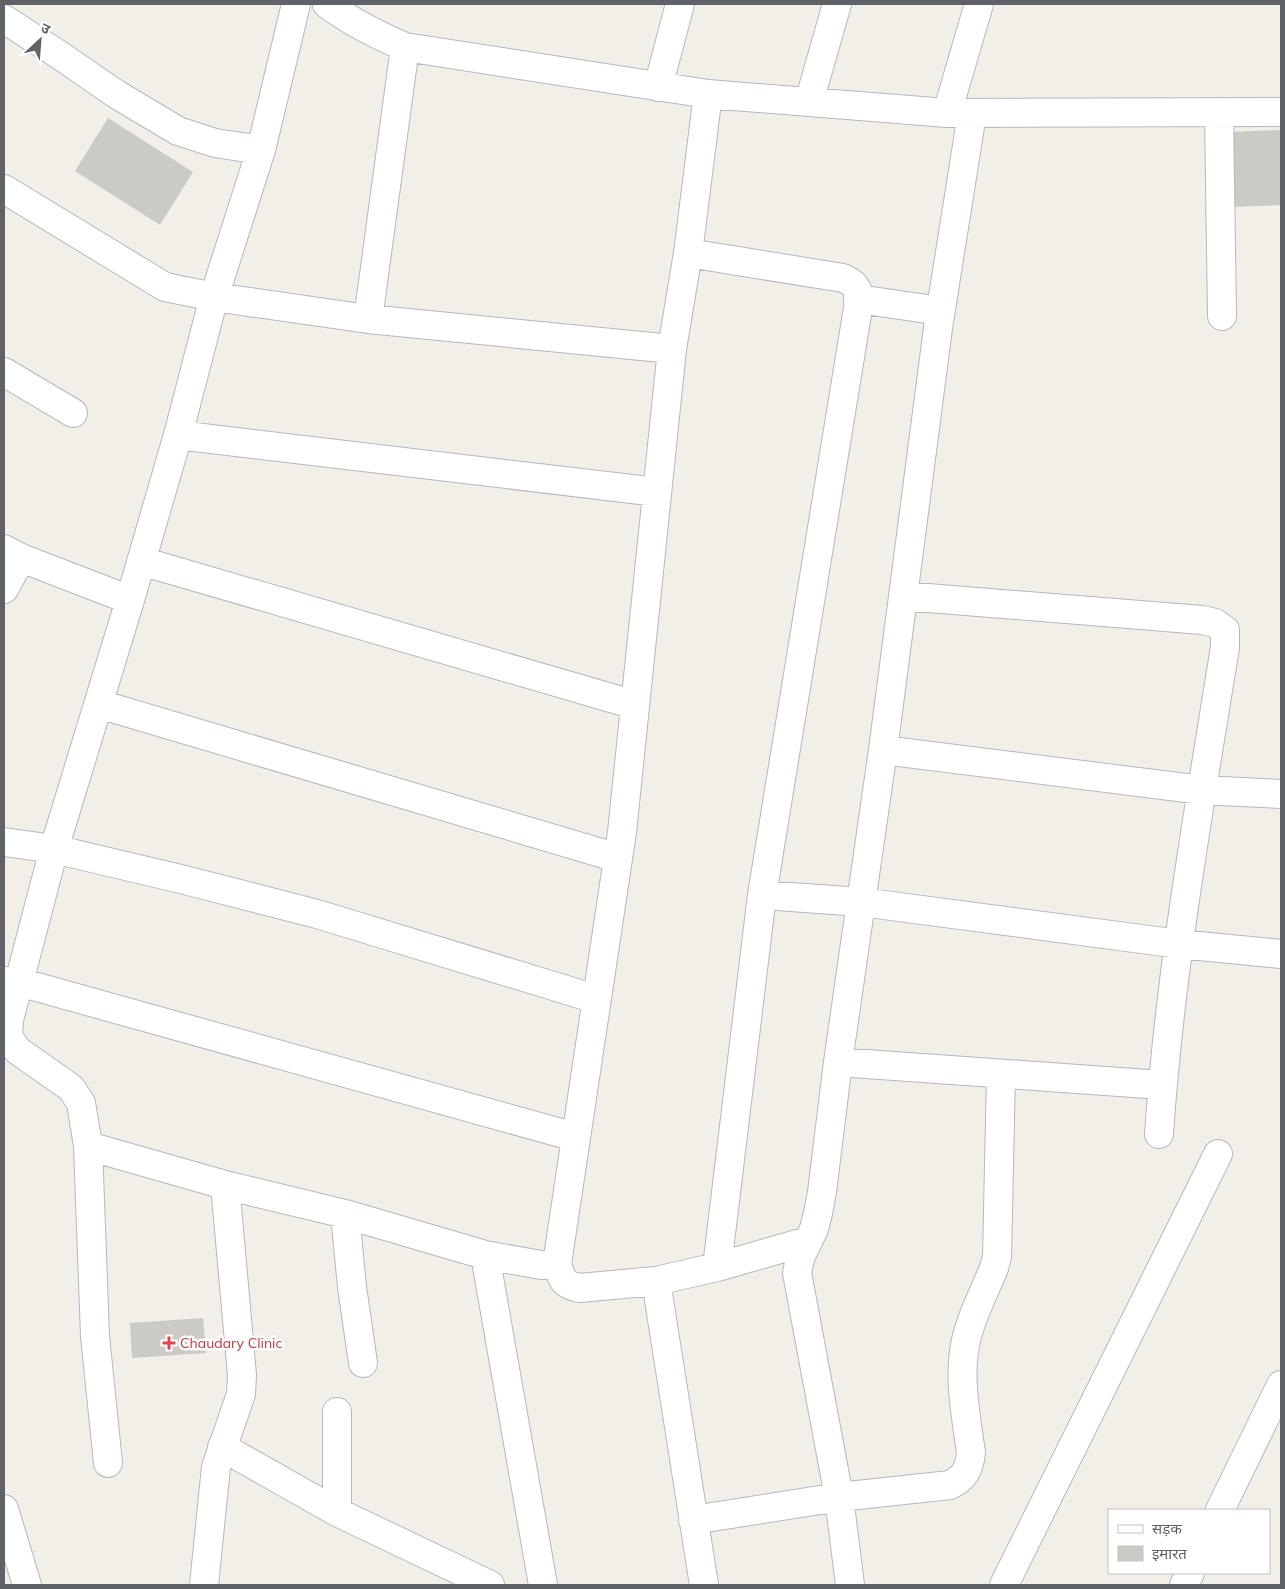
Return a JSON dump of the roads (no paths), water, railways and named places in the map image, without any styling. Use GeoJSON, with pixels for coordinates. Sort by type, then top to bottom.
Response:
{"type":"FeatureCollection","features":[{"type":"Feature","properties":{"kind":"street"},"geometry":{"type":"LineString","coordinates":[[108,1463],[95,1336],[88,1146],[83,1111],[81,1103],[71,1088],[17,1050],[8,1036],[11,982],[54,850],[130,600],[178,435],[214,297],[261,150],[296,4]]}},
{"type":"Feature","properties":{"kind":"street"},"geometry":{"type":"LineString","coordinates":[[327,4],[371,32],[405,47],[708,94],[960,113],[1281,112]]}},
{"type":"Feature","properties":{"kind":"street"},"geometry":{"type":"LineString","coordinates":[[658,86],[680,4]]}},
{"type":"Feature","properties":{"kind":"street"},"geometry":{"type":"LineString","coordinates":[[809,102],[837,4]]}},
{"type":"Feature","properties":{"kind":"street"},"geometry":{"type":"LineString","coordinates":[[850,1585],[839,1497],[797,1273],[800,1258],[818,1214],[822,1192],[838,1062],[883,750],[941,311],[960,113],[979,4]]}},
{"type":"Feature","properties":{"kind":"street"},"geometry":{"type":"LineString","coordinates":[[4,19],[116,94],[178,130],[215,143],[261,150]]}},
{"type":"Feature","properties":{"kind":"street"},"geometry":{"type":"LineString","coordinates":[[368,319],[405,47]]}},
{"type":"Feature","properties":{"kind":"street"},"geometry":{"type":"LineString","coordinates":[[708,94],[688,253],[672,349],[622,832],[556,1264],[562,1280],[568,1286],[578,1288],[656,1281],[716,1267],[808,1241]]}},
{"type":"Feature","properties":{"kind":"street"},"geometry":{"type":"LineString","coordinates":[[1220,112],[1222,316]]}},
{"type":"Feature","properties":{"kind":"street"},"geometry":{"type":"LineString","coordinates":[[4,189],[166,287],[214,297],[368,319],[672,349]]}},
{"type":"Feature","properties":{"kind":"street"},"geometry":{"type":"LineString","coordinates":[[688,253],[843,278],[852,282],[857,288],[858,299],[762,895],[716,1267]]}},
{"type":"Feature","properties":{"kind":"street"},"geometry":{"type":"LineString","coordinates":[[858,299],[941,311]]}},
{"type":"Feature","properties":{"kind":"street"},"geometry":{"type":"LineString","coordinates":[[4,372],[72,413]]}},
{"type":"Feature","properties":{"kind":"street"},"geometry":{"type":"LineString","coordinates":[[178,435],[657,492]]}},
{"type":"Feature","properties":{"kind":"street"},"geometry":{"type":"LineString","coordinates":[[4,589],[13,554],[130,600]]}},
{"type":"Feature","properties":{"kind":"street"},"geometry":{"type":"LineString","coordinates":[[141,561],[635,706]]}},
{"type":"Feature","properties":{"kind":"street"},"geometry":{"type":"LineString","coordinates":[[903,596],[1202,620],[1221,626],[1225,630],[1225,647],[1179,944],[1162,1085],[1159,1134]]}},
{"type":"Feature","properties":{"kind":"street"},"geometry":{"type":"LineString","coordinates":[[99,704],[618,858]]}},
{"type":"Feature","properties":{"kind":"street"},"geometry":{"type":"LineString","coordinates":[[883,750],[1202,790],[1281,794]]}},
{"type":"Feature","properties":{"kind":"street"},"geometry":{"type":"LineString","coordinates":[[4,842],[54,850],[181,879],[317,914],[596,1000]]}},
{"type":"Feature","properties":{"kind":"street"},"geometry":{"type":"LineString","coordinates":[[762,895],[861,902],[1179,944],[1281,954]]}},
{"type":"Feature","properties":{"kind":"street"},"geometry":{"type":"LineString","coordinates":[[11,982],[575,1137]]}},
{"type":"Feature","properties":{"kind":"street"},"geometry":{"type":"LineString","coordinates":[[838,1062],[1162,1085]]}},
{"type":"Feature","properties":{"kind":"street"},"geometry":{"type":"LineString","coordinates":[[693,1520],[839,1497],[950,1485],[960,1480],[966,1473],[970,1464],[970,1453],[963,1387],[963,1356],[967,1335],[997,1257],[1001,1074]]}},
{"type":"Feature","properties":{"kind":"street"},"geometry":{"type":"LineString","coordinates":[[88,1146],[225,1185],[345,1214],[485,1255],[542,1265],[556,1264]]}},
{"type":"Feature","properties":{"kind":"street"},"geometry":{"type":"LineString","coordinates":[[1004,1585],[1218,1154]]}},
{"type":"Feature","properties":{"kind":"street"},"geometry":{"type":"LineString","coordinates":[[204,1585],[216,1467],[241,1394],[242,1375],[225,1185]]}},
{"type":"Feature","properties":{"kind":"street"},"geometry":{"type":"LineString","coordinates":[[345,1214],[352,1287],[363,1363]]}},
{"type":"Feature","properties":{"kind":"street"},"geometry":{"type":"LineString","coordinates":[[485,1255],[543,1585]]}},
{"type":"Feature","properties":{"kind":"street"},"geometry":{"type":"LineString","coordinates":[[656,1281],[704,1585]]}},
{"type":"Feature","properties":{"kind":"street"},"geometry":{"type":"LineString","coordinates":[[1220,1509],[1281,1385]]}},
{"type":"Feature","properties":{"kind":"street"},"geometry":{"type":"LineString","coordinates":[[337,1412],[337,1512]]}},
{"type":"Feature","properties":{"kind":"street"},"geometry":{"type":"LineString","coordinates":[[222,1447],[337,1512],[490,1585]]}},
{"type":"Feature","properties":{"kind":"street"},"geometry":{"type":"LineString","coordinates":[[4,1509],[10,1552],[27,1585]]}},
{"type":"Feature","properties":{"kind":"place","name":"Chaudary Clinic"},"geometry":{"type":"Point","coordinates":[169,1343]}}]}
